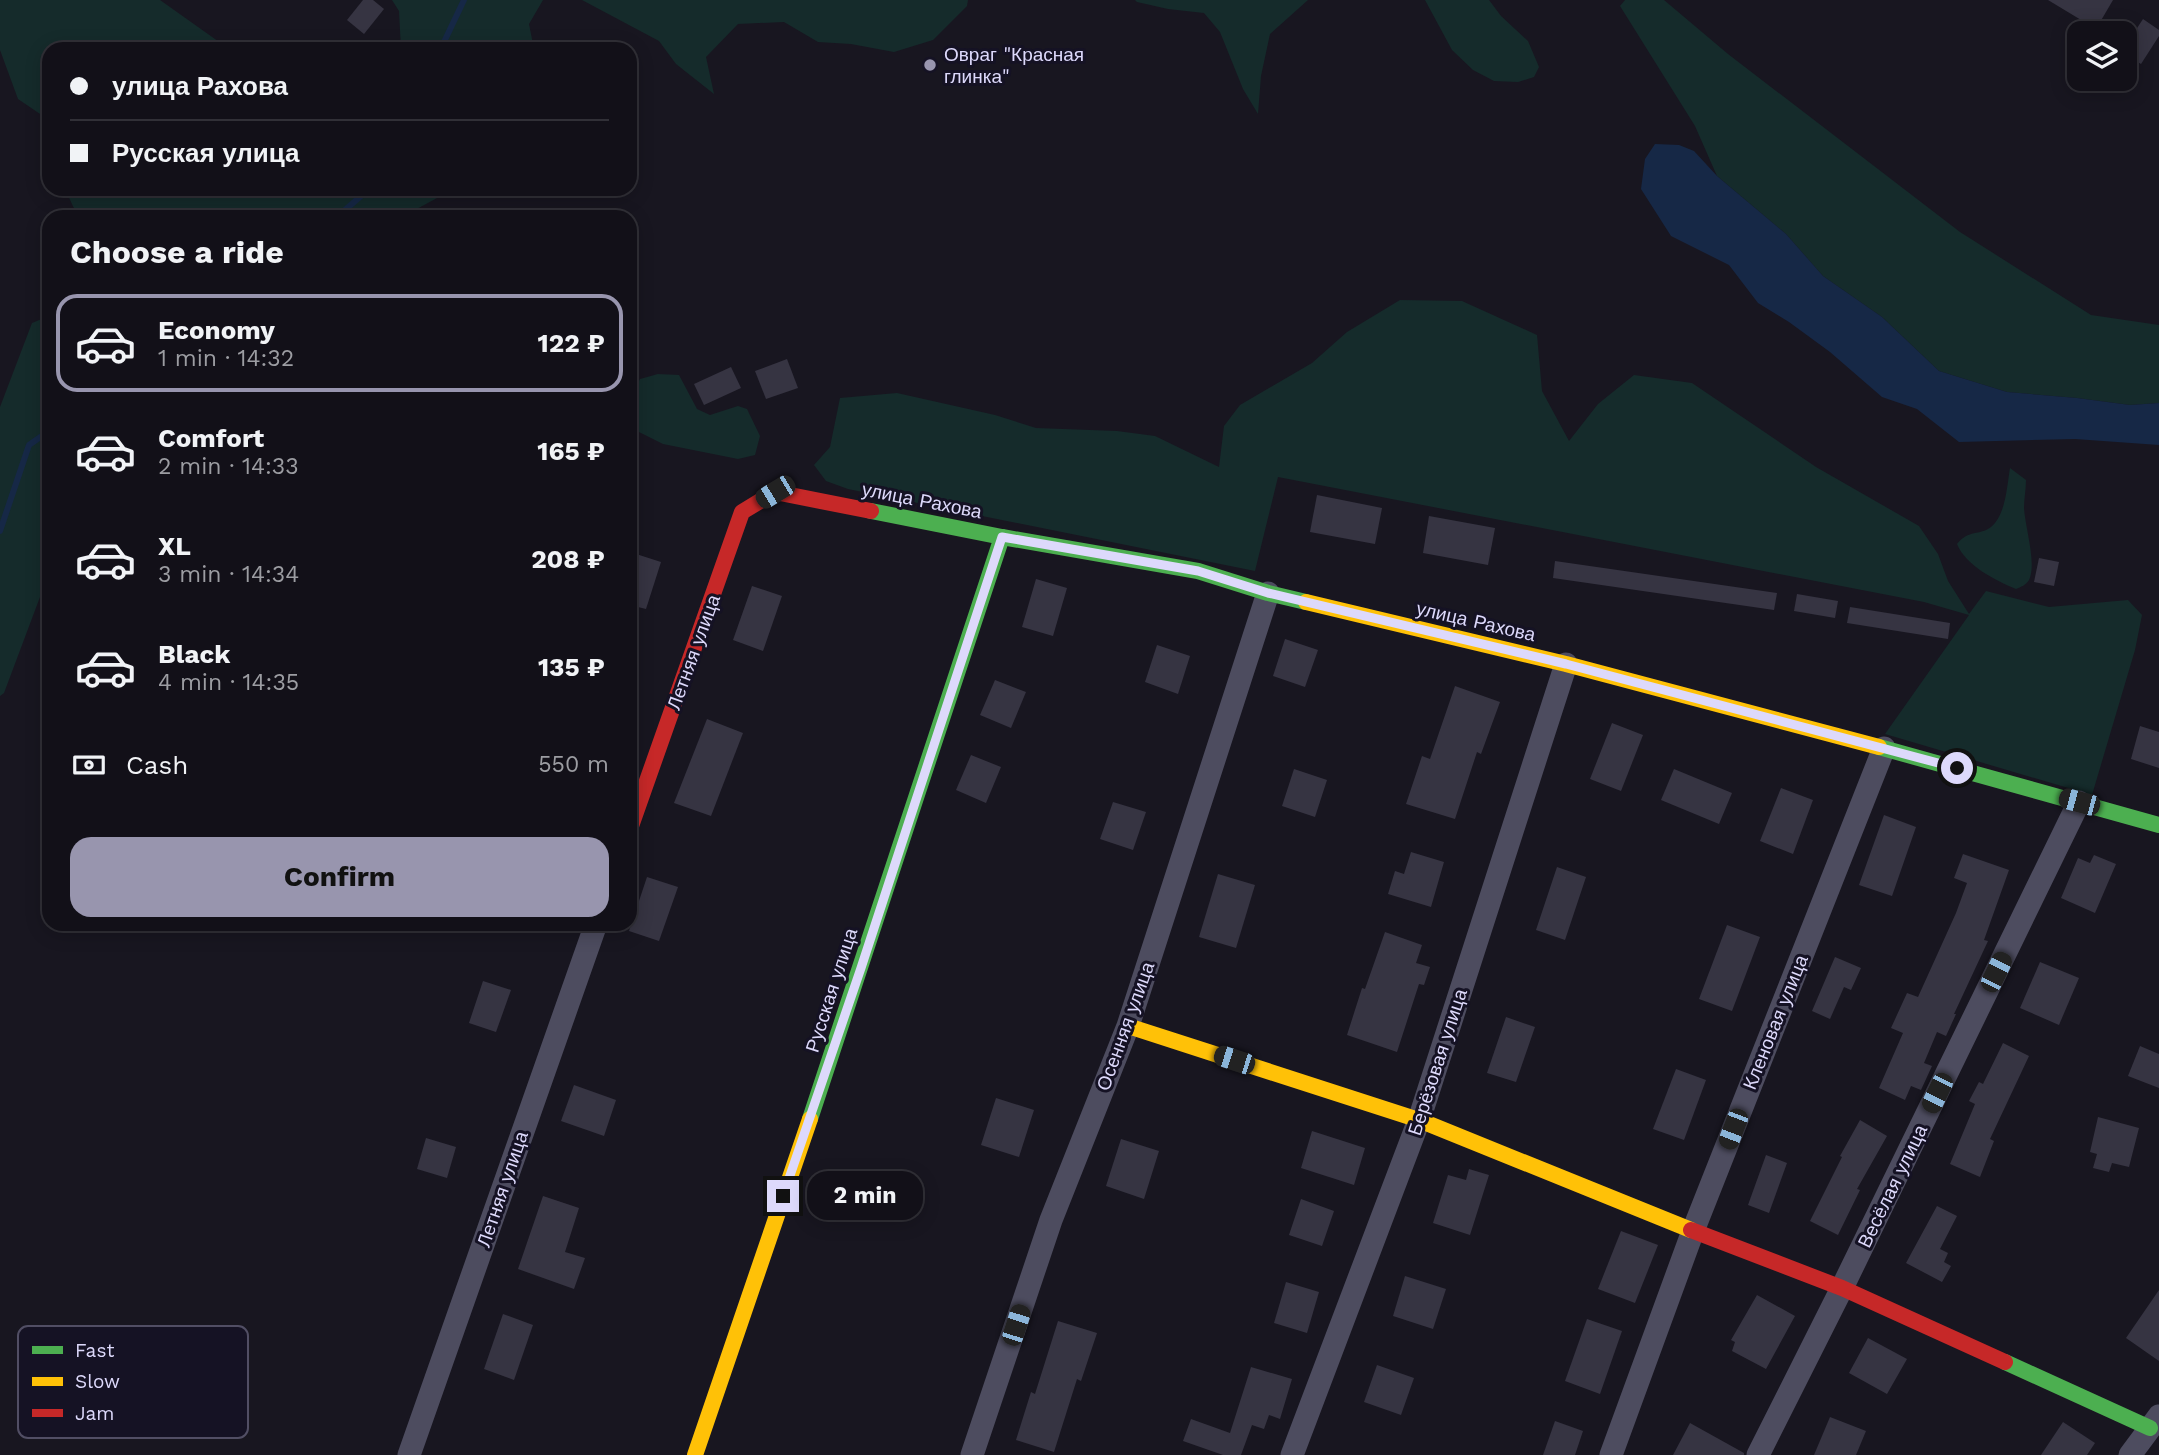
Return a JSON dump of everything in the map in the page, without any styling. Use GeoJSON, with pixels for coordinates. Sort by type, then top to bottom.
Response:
{"type":"FeatureCollection","features":[{"type":"Feature","properties":{"kind":"street","name":"улица Рахова"},"geometry":{"type":"LineString","coordinates":[[775,492],[1002,537],[1198,571],[1268,593],[1566,664],[1884,748],[2159,825]]}},
{"type":"Feature","properties":{"kind":"street","name":"Летняя улица"},"geometry":{"type":"LineString","coordinates":[[637,809],[742,512],[775,492]]}},
{"type":"Feature","properties":{"kind":"street","name":"Русская улица"},"geometry":{"type":"LineString","coordinates":[[695,1455],[848,1006],[1002,537]]}},
{"type":"Feature","properties":{"kind":"street","name":"Осенняя улица"},"geometry":{"type":"LineString","coordinates":[[972,1455],[1051,1220],[1128,1026],[1268,593]]}},
{"type":"Feature","properties":{"kind":"street","name":"Берёзовая улица"},"geometry":{"type":"LineString","coordinates":[[1292,1455],[1419,1120],[1566,664]]}},
{"type":"Feature","properties":{"kind":"street","name":"Кленовая улица"},"geometry":{"type":"LineString","coordinates":[[1612,1455],[1693,1231],[1884,748]]}},
{"type":"Feature","properties":{"kind":"street","name":"Весёлая улица"},"geometry":{"type":"LineString","coordinates":[[1758,1455],[2079,802]]}},
{"type":"Feature","properties":{"kind":"street","name":"Летняя улица"},"geometry":{"type":"LineString","coordinates":[[409,1455],[594,931]]}},
{"type":"Feature","properties":{"kind":"street"},"geometry":{"type":"LineString","coordinates":[[1128,1026],[1419,1120],[1842,1288],[2154,1422],[2130,1455]]}},
{"type":"Feature","properties":{"kind":"green space"},"geometry":{"type":"Polygon","coordinates":[[[0,0],[160,0],[219,42],[42,42],[42,115],[18,99],[0,50],[0,0]]]}},
{"type":"Feature","properties":{"kind":"green space"},"geometry":{"type":"Polygon","coordinates":[[[392,0],[543,0],[529,24],[533,42],[401,42],[399,11],[392,0]]]}},
{"type":"Feature","properties":{"kind":"green space"},"geometry":{"type":"Polygon","coordinates":[[[582,0],[968,0],[967,6],[933,40],[894,52],[851,44],[818,42],[784,22],[738,24],[706,57],[714,94],[676,64],[659,41],[582,0]]]}},
{"type":"Feature","properties":{"kind":"green space"},"geometry":{"type":"Polygon","coordinates":[[[1135,0],[1308,0],[1270,34],[1261,76],[1258,114],[1243,89],[1220,32],[1204,13],[1168,9],[1135,0]]]}},
{"type":"Feature","properties":{"kind":"green space"},"geometry":{"type":"Polygon","coordinates":[[[1425,0],[1489,0],[1501,16],[1528,41],[1539,67],[1534,77],[1518,82],[1494,81],[1473,70],[1452,50],[1425,0]]]}},
{"type":"Feature","properties":{"kind":"green space"},"geometry":{"type":"Polygon","coordinates":[[[1625,0],[1664,0],[1728,54],[1960,232],[2091,315],[2159,325],[2159,403],[2130,405],[2007,392],[1939,371],[1882,317],[1823,276],[1786,234],[1717,176],[1695,126],[1620,6],[1625,0]]]}},
{"type":"Feature","properties":{"kind":"green space"},"geometry":{"type":"Polygon","coordinates":[[[68,196],[445,196],[415,210],[75,210],[68,196]]]}},
{"type":"Feature","properties":{"kind":"green space"},"geometry":{"type":"Polygon","coordinates":[[[1400,300],[1462,301],[1537,335],[1542,391],[1569,441],[1598,404],[1634,375],[1692,383],[1816,467],[1919,526],[1938,554],[1948,581],[1969,614],[1986,591],[2049,607],[2128,600],[2142,615],[2135,650],[2092,795],[1885,734],[1969,615],[1924,602],[1278,477],[1255,571],[848,489],[826,481],[814,465],[830,447],[840,398],[897,393],[995,415],[1036,428],[1117,431],[1155,436],[1219,467],[1224,426],[1240,405],[1312,363],[1347,332],[1400,300]]]}},
{"type":"Feature","properties":{"kind":"green space"},"geometry":{"type":"Polygon","coordinates":[[[42,319],[42,596],[4,693],[0,696],[0,407],[32,323],[42,319]]]}},
{"type":"Feature","properties":{"kind":"green space"},"geometry":{"type":"Polygon","coordinates":[[[658,374],[679,375],[697,409],[710,415],[738,406],[747,409],[760,436],[755,455],[738,459],[663,444],[639,432],[637,384],[640,379],[658,374]]]}},
{"type":"Feature","properties":{"kind":"green space"},"geometry":{"type":"Polygon","coordinates":[[[2010,468],[2026,480],[2024,508],[2032,565],[2029,580],[2016,589],[1974,566],[1957,544],[1970,534],[1987,530],[1996,522],[2005,499],[2010,468]]]}},
{"type":"Feature","properties":{"kind":"water"},"geometry":{"type":"Polygon","coordinates":[[[1655,144],[1679,145],[1694,151],[1717,176],[1786,234],[1823,276],[1882,317],[1939,371],[2007,392],[2130,405],[2159,403],[2159,445],[2075,439],[1959,442],[1917,409],[1882,397],[1830,352],[1758,303],[1729,265],[1671,236],[1641,189],[1645,159],[1655,144]]]}},
{"type":"Feature","properties":{"kind":"building"},"geometry":{"type":"Polygon","coordinates":[[[363,0],[373,0],[384,9],[364,34],[347,20],[363,0]]]}},
{"type":"Feature","properties":{"kind":"building"},"geometry":{"type":"Polygon","coordinates":[[[2048,0],[2113,0],[2101,21],[2083,21],[2048,0]]]}},
{"type":"Feature","properties":{"kind":"building"},"geometry":{"type":"Polygon","coordinates":[[[2143,19],[2159,30],[2159,36],[2141,64],[2137,61],[2137,28],[2143,19]]]}},
{"type":"Feature","properties":{"kind":"building"},"geometry":{"type":"Polygon","coordinates":[[[787,359],[798,388],[766,399],[755,371],[787,359]]]}},
{"type":"Feature","properties":{"kind":"building"},"geometry":{"type":"Polygon","coordinates":[[[731,367],[741,388],[704,405],[694,384],[731,367]]]}},
{"type":"Feature","properties":{"kind":"building"},"geometry":{"type":"Polygon","coordinates":[[[1317,495],[1382,508],[1375,544],[1310,532],[1317,495]]]}},
{"type":"Feature","properties":{"kind":"building"},"geometry":{"type":"Polygon","coordinates":[[[1429,516],[1495,528],[1488,565],[1423,553],[1429,516]]]}},
{"type":"Feature","properties":{"kind":"building"},"geometry":{"type":"Polygon","coordinates":[[[637,554],[661,562],[646,609],[637,607],[637,554]]]}},
{"type":"Feature","properties":{"kind":"building"},"geometry":{"type":"Polygon","coordinates":[[[2039,558],[2059,562],[2054,586],[2034,582],[2039,558]]]}},
{"type":"Feature","properties":{"kind":"building"},"geometry":{"type":"Polygon","coordinates":[[[1555,561],[1777,593],[1774,610],[1553,578],[1555,561]]]}},
{"type":"Feature","properties":{"kind":"building"},"geometry":{"type":"Polygon","coordinates":[[[1036,579],[1067,588],[1053,636],[1022,627],[1036,579]]]}},
{"type":"Feature","properties":{"kind":"building"},"geometry":{"type":"Polygon","coordinates":[[[752,586],[782,596],[763,651],[733,640],[752,586]]]}},
{"type":"Feature","properties":{"kind":"building"},"geometry":{"type":"Polygon","coordinates":[[[1797,594],[1838,601],[1835,618],[1794,611],[1797,594]]]}},
{"type":"Feature","properties":{"kind":"building"},"geometry":{"type":"Polygon","coordinates":[[[1850,607],[1950,623],[1948,639],[1847,623],[1850,607]]]}},
{"type":"Feature","properties":{"kind":"building"},"geometry":{"type":"Polygon","coordinates":[[[1285,639],[1318,650],[1305,687],[1273,676],[1285,639]]]}},
{"type":"Feature","properties":{"kind":"building"},"geometry":{"type":"Polygon","coordinates":[[[1157,645],[1190,656],[1178,694],[1145,682],[1157,645]]]}},
{"type":"Feature","properties":{"kind":"building"},"geometry":{"type":"Polygon","coordinates":[[[995,680],[1026,692],[1011,728],[980,715],[995,680]]]}},
{"type":"Feature","properties":{"kind":"building"},"geometry":{"type":"Polygon","coordinates":[[[1455,686],[1500,702],[1481,754],[1477,752],[1455,819],[1406,804],[1422,756],[1430,759],[1455,686]]]}},
{"type":"Feature","properties":{"kind":"building"},"geometry":{"type":"Polygon","coordinates":[[[707,719],[743,733],[711,816],[674,803],[707,719]]]}},
{"type":"Feature","properties":{"kind":"building"},"geometry":{"type":"Polygon","coordinates":[[[1612,723],[1643,735],[1621,791],[1590,779],[1612,723]]]}},
{"type":"Feature","properties":{"kind":"building"},"geometry":{"type":"Polygon","coordinates":[[[2140,726],[2159,732],[2159,768],[2131,759],[2140,726]]]}},
{"type":"Feature","properties":{"kind":"building"},"geometry":{"type":"Polygon","coordinates":[[[971,755],[1001,767],[986,803],[956,790],[971,755]]]}},
{"type":"Feature","properties":{"kind":"building"},"geometry":{"type":"Polygon","coordinates":[[[1294,769],[1327,780],[1315,817],[1282,806],[1294,769]]]}},
{"type":"Feature","properties":{"kind":"building"},"geometry":{"type":"Polygon","coordinates":[[[1674,769],[1732,793],[1719,824],[1661,800],[1674,769]]]}},
{"type":"Feature","properties":{"kind":"building"},"geometry":{"type":"Polygon","coordinates":[[[1781,788],[1813,800],[1793,854],[1760,841],[1781,788]]]}},
{"type":"Feature","properties":{"kind":"building"},"geometry":{"type":"Polygon","coordinates":[[[1113,802],[1146,812],[1133,850],[1100,839],[1113,802]]]}},
{"type":"Feature","properties":{"kind":"building"},"geometry":{"type":"Polygon","coordinates":[[[1884,815],[1916,827],[1892,896],[1859,885],[1884,815]]]}},
{"type":"Feature","properties":{"kind":"building"},"geometry":{"type":"Polygon","coordinates":[[[1411,852],[1444,862],[1431,907],[1388,894],[1395,871],[1404,874],[1411,852]]]}},
{"type":"Feature","properties":{"kind":"building"},"geometry":{"type":"Polygon","coordinates":[[[1963,854],[2009,870],[1984,940],[1988,941],[1956,1014],[1946,1036],[1937,1032],[1924,1063],[1932,1066],[1921,1090],[1911,1086],[1905,1100],[1879,1088],[1903,1033],[1891,1028],[1907,993],[1918,997],[1956,913],[1967,883],[1954,878],[1963,854]]]}},
{"type":"Feature","properties":{"kind":"building"},"geometry":{"type":"Polygon","coordinates":[[[2094,855],[2116,864],[2095,913],[2061,898],[2078,858],[2090,863],[2094,855]]]}},
{"type":"Feature","properties":{"kind":"building"},"geometry":{"type":"Polygon","coordinates":[[[1557,867],[1586,877],[1565,940],[1536,930],[1557,867]]]}},
{"type":"Feature","properties":{"kind":"building"},"geometry":{"type":"Polygon","coordinates":[[[1218,874],[1255,885],[1236,948],[1199,937],[1218,874]]]}},
{"type":"Feature","properties":{"kind":"building"},"geometry":{"type":"Polygon","coordinates":[[[647,877],[678,887],[659,941],[629,931],[637,931],[637,907],[647,877]]]}},
{"type":"Feature","properties":{"kind":"building"},"geometry":{"type":"Polygon","coordinates":[[[1727,925],[1760,937],[1732,1011],[1699,999],[1727,925]]]}},
{"type":"Feature","properties":{"kind":"building"},"geometry":{"type":"Polygon","coordinates":[[[1385,932],[1422,945],[1416,963],[1430,967],[1424,985],[1419,984],[1397,1052],[1347,1035],[1362,988],[1365,989],[1385,932]]]}},
{"type":"Feature","properties":{"kind":"building"},"geometry":{"type":"Polygon","coordinates":[[[1835,957],[1861,968],[1851,990],[1844,987],[1830,1019],[1812,1011],[1835,957]]]}},
{"type":"Feature","properties":{"kind":"building"},"geometry":{"type":"Polygon","coordinates":[[[2040,962],[2079,978],[2059,1025],[2020,1008],[2040,962]]]}},
{"type":"Feature","properties":{"kind":"building"},"geometry":{"type":"Polygon","coordinates":[[[483,981],[511,990],[496,1032],[469,1023],[483,981]]]}},
{"type":"Feature","properties":{"kind":"building"},"geometry":{"type":"Polygon","coordinates":[[[1506,1017],[1535,1027],[1516,1082],[1487,1073],[1506,1017]]]}},
{"type":"Feature","properties":{"kind":"building"},"geometry":{"type":"Polygon","coordinates":[[[2003,1043],[2029,1056],[1990,1139],[1994,1141],[1980,1177],[1950,1164],[1975,1104],[1969,1101],[1979,1082],[1983,1084],[2003,1043]]]}},
{"type":"Feature","properties":{"kind":"building"},"geometry":{"type":"Polygon","coordinates":[[[2140,1046],[2159,1054],[2159,1088],[2128,1076],[2140,1046]]]}},
{"type":"Feature","properties":{"kind":"building"},"geometry":{"type":"Polygon","coordinates":[[[1676,1069],[1706,1080],[1684,1140],[1653,1129],[1676,1069]]]}},
{"type":"Feature","properties":{"kind":"building"},"geometry":{"type":"Polygon","coordinates":[[[574,1085],[616,1100],[604,1136],[561,1121],[574,1085]]]}},
{"type":"Feature","properties":{"kind":"building"},"geometry":{"type":"Polygon","coordinates":[[[996,1098],[1034,1110],[1019,1157],[981,1145],[996,1098]]]}},
{"type":"Feature","properties":{"kind":"building"},"geometry":{"type":"Polygon","coordinates":[[[2098,1117],[2139,1128],[2129,1167],[2112,1163],[2109,1172],[2093,1168],[2097,1154],[2090,1152],[2098,1117]]]}},
{"type":"Feature","properties":{"kind":"building"},"geometry":{"type":"Polygon","coordinates":[[[1860,1120],[1887,1136],[1857,1189],[1860,1190],[1838,1235],[1810,1221],[1860,1120]]]}},
{"type":"Feature","properties":{"kind":"building"},"geometry":{"type":"Polygon","coordinates":[[[1312,1131],[1365,1148],[1354,1185],[1301,1168],[1312,1131]]]}},
{"type":"Feature","properties":{"kind":"building"},"geometry":{"type":"Polygon","coordinates":[[[426,1138],[456,1147],[447,1178],[417,1169],[426,1138]]]}},
{"type":"Feature","properties":{"kind":"building"},"geometry":{"type":"Polygon","coordinates":[[[1121,1139],[1159,1151],[1144,1199],[1106,1186],[1121,1139]]]}},
{"type":"Feature","properties":{"kind":"building"},"geometry":{"type":"Polygon","coordinates":[[[1766,1155],[1787,1163],[1769,1213],[1748,1205],[1766,1155]]]}},
{"type":"Feature","properties":{"kind":"building"},"geometry":{"type":"Polygon","coordinates":[[[1469,1169],[1489,1175],[1470,1235],[1433,1223],[1448,1175],[1466,1180],[1469,1169]]]}},
{"type":"Feature","properties":{"kind":"building"},"geometry":{"type":"Polygon","coordinates":[[[543,1196],[579,1208],[565,1252],[585,1258],[574,1289],[518,1269],[543,1196]]]}},
{"type":"Feature","properties":{"kind":"building"},"geometry":{"type":"Polygon","coordinates":[[[1301,1199],[1334,1211],[1322,1246],[1289,1235],[1301,1199]]]}},
{"type":"Feature","properties":{"kind":"building"},"geometry":{"type":"Polygon","coordinates":[[[1937,1206],[1957,1216],[1940,1249],[1948,1253],[1944,1262],[1951,1266],[1942,1282],[1906,1263],[1937,1206]]]}},
{"type":"Feature","properties":{"kind":"building"},"geometry":{"type":"Polygon","coordinates":[[[1621,1231],[1658,1245],[1635,1303],[1598,1289],[1621,1231]]]}},
{"type":"Feature","properties":{"kind":"building"},"geometry":{"type":"Polygon","coordinates":[[[1405,1276],[1446,1289],[1433,1329],[1393,1316],[1405,1276]]]}},
{"type":"Feature","properties":{"kind":"building"},"geometry":{"type":"Polygon","coordinates":[[[1286,1282],[1319,1292],[1307,1333],[1274,1323],[1286,1282]]]}},
{"type":"Feature","properties":{"kind":"building"},"geometry":{"type":"Polygon","coordinates":[[[2159,1290],[2159,1361],[2126,1338],[2159,1290]]]}},
{"type":"Feature","properties":{"kind":"building"},"geometry":{"type":"Polygon","coordinates":[[[1757,1295],[1795,1316],[1766,1369],[1732,1351],[1735,1342],[1731,1340],[1757,1295]]]}},
{"type":"Feature","properties":{"kind":"building"},"geometry":{"type":"Polygon","coordinates":[[[503,1314],[533,1325],[514,1380],[484,1369],[503,1314]]]}},
{"type":"Feature","properties":{"kind":"building"},"geometry":{"type":"Polygon","coordinates":[[[1587,1319],[1622,1331],[1600,1394],[1565,1381],[1587,1319]]]}},
{"type":"Feature","properties":{"kind":"building"},"geometry":{"type":"Polygon","coordinates":[[[1058,1321],[1097,1333],[1081,1381],[1077,1379],[1054,1452],[1016,1440],[1031,1392],[1035,1394],[1058,1321]]]}},
{"type":"Feature","properties":{"kind":"building"},"geometry":{"type":"Polygon","coordinates":[[[1868,1338],[1907,1359],[1887,1394],[1849,1373],[1868,1338]]]}},
{"type":"Feature","properties":{"kind":"building"},"geometry":{"type":"Polygon","coordinates":[[[1377,1365],[1414,1378],[1401,1415],[1364,1402],[1377,1365]]]}},
{"type":"Feature","properties":{"kind":"building"},"geometry":{"type":"Polygon","coordinates":[[[1251,1367],[1292,1379],[1280,1419],[1269,1415],[1264,1429],[1252,1425],[1241,1455],[1223,1455],[1183,1441],[1191,1419],[1230,1433],[1251,1367]]]}},
{"type":"Feature","properties":{"kind":"building"},"geometry":{"type":"Polygon","coordinates":[[[1830,1417],[1866,1431],[1856,1455],[1814,1455],[1830,1417]]]}},
{"type":"Feature","properties":{"kind":"building"},"geometry":{"type":"Polygon","coordinates":[[[1555,1421],[1583,1431],[1575,1455],[1543,1455],[1555,1421]]]}},
{"type":"Feature","properties":{"kind":"building"},"geometry":{"type":"Polygon","coordinates":[[[2063,1422],[2095,1443],[2087,1455],[2041,1455],[2063,1422]]]}},
{"type":"Feature","properties":{"kind":"building"},"geometry":{"type":"Polygon","coordinates":[[[1690,1423],[1744,1453],[1744,1455],[1673,1455],[1690,1423]]]}},
{"type":"Feature","properties":{"kind":"waterway"},"geometry":{"type":"LineString","coordinates":[[444,42],[464,0]]}},
{"type":"Feature","properties":{"kind":"waterway"},"geometry":{"type":"LineString","coordinates":[[345,210],[361,196]]}},
{"type":"Feature","properties":{"kind":"waterway"},"geometry":{"type":"LineString","coordinates":[[0,531],[29,445],[42,436]]}},
{"type":"Feature","properties":{"kind":"traffic: fast"},"geometry":{"type":"LineString","coordinates":[[871,511],[1198,571],[1306,602]]}},
{"type":"Feature","properties":{"kind":"traffic: fast"},"geometry":{"type":"LineString","coordinates":[[810,1119],[1002,537]]}},
{"type":"Feature","properties":{"kind":"traffic: fast"},"geometry":{"type":"LineString","coordinates":[[1879,747],[2159,825]]}},
{"type":"Feature","properties":{"kind":"traffic: fast"},"geometry":{"type":"LineString","coordinates":[[2005,1362],[2150,1428]]}},
{"type":"Feature","properties":{"kind":"traffic: slow"},"geometry":{"type":"LineString","coordinates":[[1306,602],[1566,664],[1879,747]]}},
{"type":"Feature","properties":{"kind":"traffic: slow"},"geometry":{"type":"LineString","coordinates":[[1128,1026],[1419,1120],[1691,1230]]}},
{"type":"Feature","properties":{"kind":"traffic: slow"},"geometry":{"type":"LineString","coordinates":[[695,1455],[810,1119]]}},
{"type":"Feature","properties":{"kind":"traffic: jam"},"geometry":{"type":"LineString","coordinates":[[637,809],[742,512],[775,492],[871,511]]}},
{"type":"Feature","properties":{"kind":"traffic: jam"},"geometry":{"type":"LineString","coordinates":[[1691,1230],[1842,1288],[2005,1362]]}},
{"type":"Feature","properties":{"kind":"place","name":"Овраг \"Красная глинка\""},"geometry":{"type":"Point","coordinates":[930,65]}},
{"type":"Feature","properties":{"kind":"route"},"geometry":{"type":"LineString","coordinates":[[783,1196],[861,968],[1002,537],[1198,571],[1268,593],[1566,664],[1957,768]]}}]}
